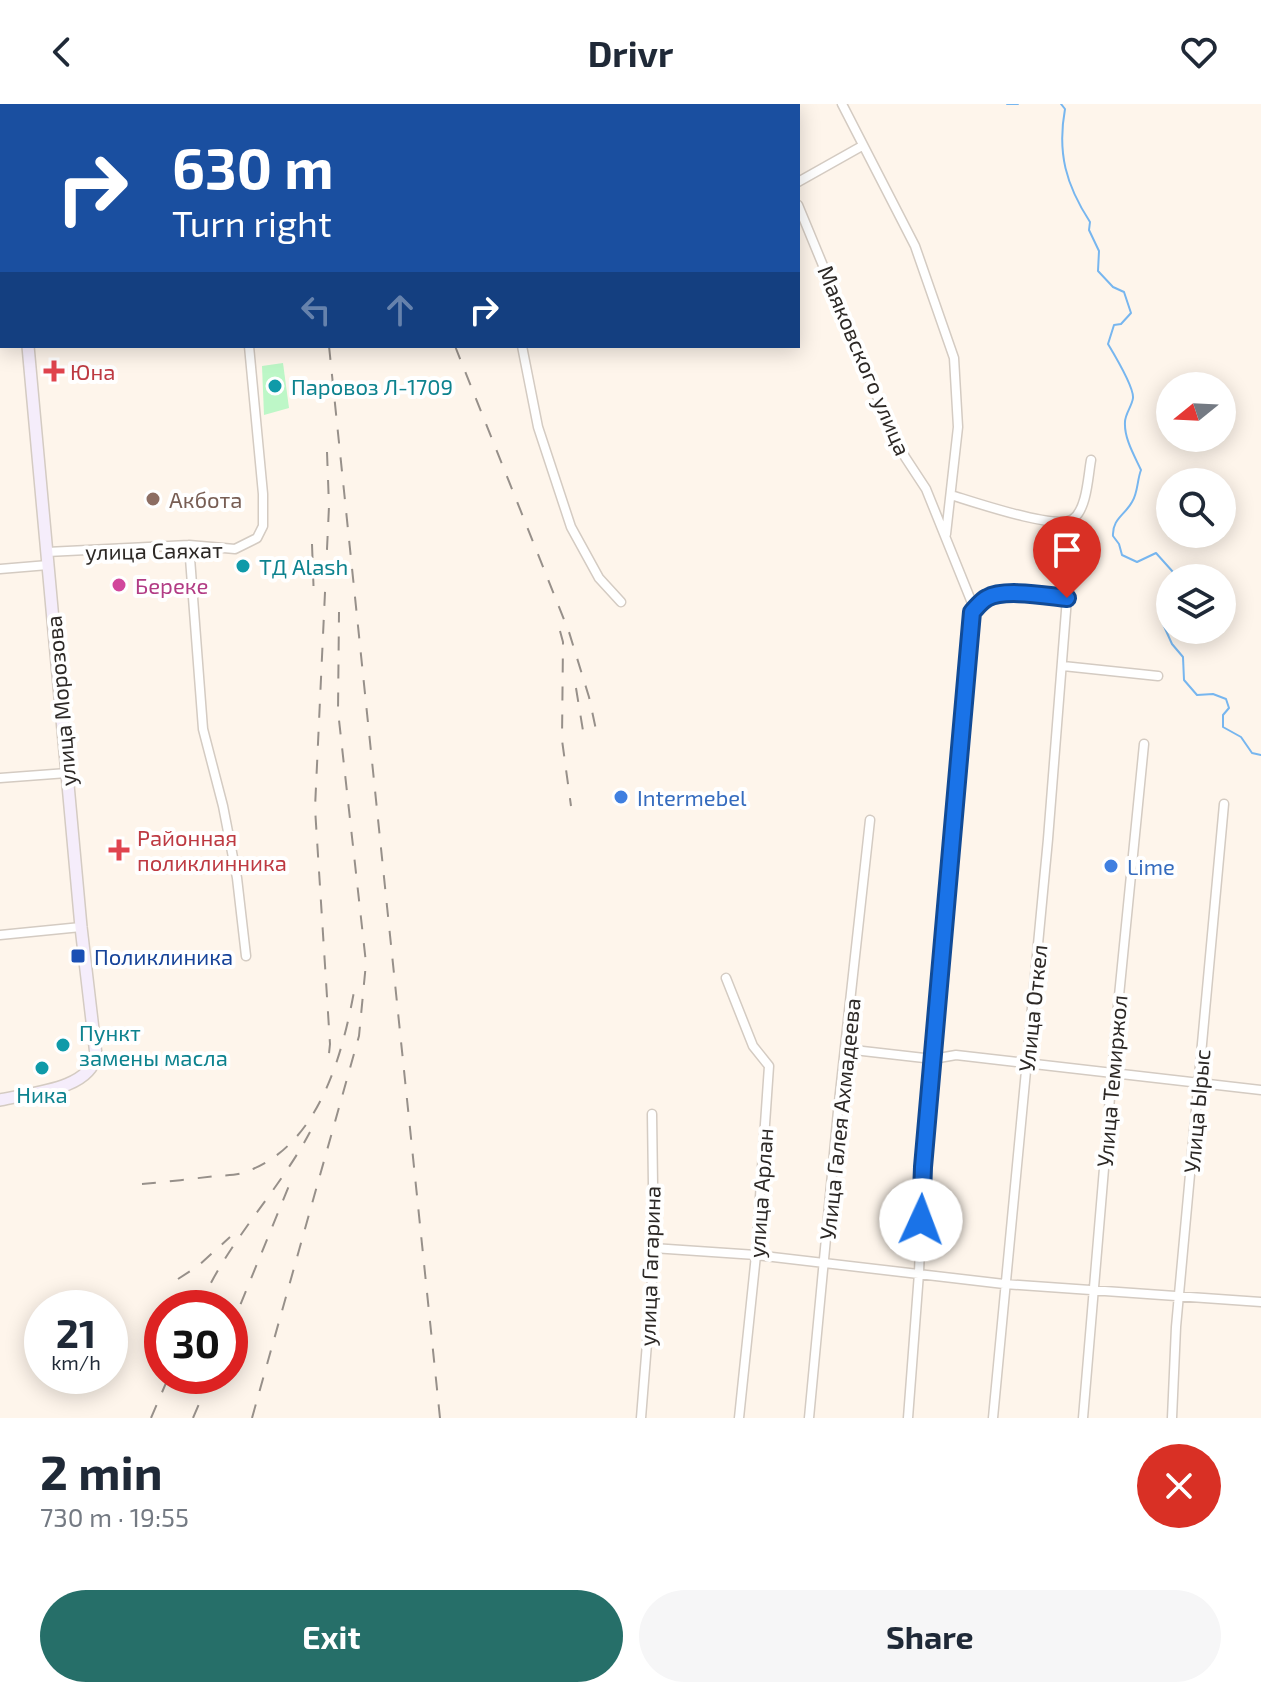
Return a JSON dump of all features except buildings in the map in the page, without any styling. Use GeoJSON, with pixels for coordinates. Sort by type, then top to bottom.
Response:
{"type":"FeatureCollection","features":[{"type":"Feature","properties":{"kind":"main road","name":"улица Морозова"},"geometry":{"type":"LineString","coordinates":[[0,1100],[78,1081],[91,1070],[96,1055],[81,927],[28,348]]}},
{"type":"Feature","properties":{"kind":"street"},"geometry":{"type":"LineString","coordinates":[[842,104],[915,246],[954,358],[958,427],[946,538]]}},
{"type":"Feature","properties":{"kind":"street"},"geometry":{"type":"LineString","coordinates":[[800,181],[862,146]]}},
{"type":"Feature","properties":{"kind":"street","name":"Маяковского улица"},"geometry":{"type":"LineString","coordinates":[[800,210],[893,434],[926,489],[972,607]]}},
{"type":"Feature","properties":{"kind":"street","name":"улица Саяхат"},"geometry":{"type":"LineString","coordinates":[[0,569],[48,559],[189,545],[235,549],[257,538],[263,526],[263,494],[249,348]]}},
{"type":"Feature","properties":{"kind":"street"},"geometry":{"type":"LineString","coordinates":[[522,348],[538,427],[571,527],[599,578],[621,602]]}},
{"type":"Feature","properties":{"kind":"street"},"geometry":{"type":"LineString","coordinates":[[951,495],[1017,516],[1067,522],[1076,518],[1082,505],[1091,460]]}},
{"type":"Feature","properties":{"kind":"street"},"geometry":{"type":"LineString","coordinates":[[189,545],[203,729],[237,878],[246,956]]}},
{"type":"Feature","properties":{"kind":"street","name":"Улица Откел"},"geometry":{"type":"LineString","coordinates":[[972,607],[993,595],[1029,594],[1067,598],[993,1418]]}},
{"type":"Feature","properties":{"kind":"street"},"geometry":{"type":"LineString","coordinates":[[908,1418],[923,1167],[972,607]]}},
{"type":"Feature","properties":{"kind":"street"},"geometry":{"type":"LineString","coordinates":[[1063,666],[1158,676]]}},
{"type":"Feature","properties":{"kind":"street","name":"Улица Темиржол"},"geometry":{"type":"LineString","coordinates":[[1083,1418],[1144,744]]}},
{"type":"Feature","properties":{"kind":"street"},"geometry":{"type":"LineString","coordinates":[[0,778],[67,773]]}},
{"type":"Feature","properties":{"kind":"street","name":"Улица Ырыс"},"geometry":{"type":"LineString","coordinates":[[1172,1418],[1179,1296],[1224,804]]}},
{"type":"Feature","properties":{"kind":"street","name":"Улица Галея Ахмадеева"},"geometry":{"type":"LineString","coordinates":[[809,1418],[870,820]]}},
{"type":"Feature","properties":{"kind":"street"},"geometry":{"type":"LineString","coordinates":[[0,935],[81,927]]}},
{"type":"Feature","properties":{"kind":"street","name":"улица Арлан"},"geometry":{"type":"LineString","coordinates":[[726,978],[753,1046],[769,1066],[756,1255],[739,1418]]}},
{"type":"Feature","properties":{"kind":"street"},"geometry":{"type":"LineString","coordinates":[[845,1049],[933,1059],[956,1055],[1261,1090]]}},
{"type":"Feature","properties":{"kind":"street","name":"улица Гагарина"},"geometry":{"type":"LineString","coordinates":[[641,1418],[653,1248],[652,1114]]}},
{"type":"Feature","properties":{"kind":"street"},"geometry":{"type":"LineString","coordinates":[[653,1248],[756,1255],[1004,1284],[1261,1302]]}},
{"type":"Feature","properties":{"kind":"green space"},"geometry":{"type":"Polygon","coordinates":[[[283,363],[289,408],[264,415],[262,366],[283,363]]]}},
{"type":"Feature","properties":{"kind":"waterway"},"geometry":{"type":"LineString","coordinates":[[1007,104],[1018,104]]}},
{"type":"Feature","properties":{"kind":"waterway"},"geometry":{"type":"LineString","coordinates":[[1061,104],[1065,109],[1062,140],[1069,182],[1090,222],[1089,230],[1099,251],[1098,271],[1113,287],[1124,292],[1131,313],[1121,324],[1114,325],[1108,344],[1132,393],[1125,428],[1141,470],[1134,498],[1117,521],[1113,536],[1122,555],[1137,562],[1156,553],[1166,564]]}},
{"type":"Feature","properties":{"kind":"waterway"},"geometry":{"type":"LineString","coordinates":[[1172,644],[1183,657],[1184,680],[1197,695],[1213,694],[1226,699],[1229,708],[1223,715],[1223,727],[1241,737],[1252,753],[1261,755]]}},
{"type":"Feature","properties":{"kind":"railway"},"geometry":{"type":"LineString","coordinates":[[329,348],[440,1418]]}},
{"type":"Feature","properties":{"kind":"railway"},"geometry":{"type":"LineString","coordinates":[[456,348],[569,632],[598,739]]}},
{"type":"Feature","properties":{"kind":"railway"},"geometry":{"type":"LineString","coordinates":[[327,452],[329,506],[315,808],[330,1044],[328,1063]]}},
{"type":"Feature","properties":{"kind":"railway"},"geometry":{"type":"LineString","coordinates":[[312,544],[314,600]]}},
{"type":"Feature","properties":{"kind":"railway"},"geometry":{"type":"LineString","coordinates":[[252,1418],[359,1036],[366,963],[338,711],[339,612]]}},
{"type":"Feature","properties":{"kind":"railway"},"geometry":{"type":"LineString","coordinates":[[560,631],[563,642],[562,740],[571,806]]}},
{"type":"Feature","properties":{"kind":"railway"},"geometry":{"type":"LineString","coordinates":[[576,688],[585,743]]}},
{"type":"Feature","properties":{"kind":"railway"},"geometry":{"type":"LineString","coordinates":[[142,1184],[234,1175],[270,1160],[292,1142],[309,1120],[334,1068],[355,986]]}},
{"type":"Feature","properties":{"kind":"railway"},"geometry":{"type":"LineString","coordinates":[[207,1290],[310,1132]]}},
{"type":"Feature","properties":{"kind":"railway"},"geometry":{"type":"LineString","coordinates":[[246,1290],[293,1176]]}},
{"type":"Feature","properties":{"kind":"railway"},"geometry":{"type":"LineString","coordinates":[[178,1279],[198,1266],[230,1237]]}},
{"type":"Feature","properties":{"kind":"railway"},"geometry":{"type":"LineString","coordinates":[[151,1418],[161,1394]]}},
{"type":"Feature","properties":{"kind":"railway"},"geometry":{"type":"LineString","coordinates":[[193,1418],[203,1394]]}},
{"type":"Feature","properties":{"kind":"place","name":"Юна"},"geometry":{"type":"Point","coordinates":[54,371]}},
{"type":"Feature","properties":{"kind":"place","name":"Паровоз Л-1709"},"geometry":{"type":"Point","coordinates":[275,386]}},
{"type":"Feature","properties":{"kind":"place","name":"Акбота"},"geometry":{"type":"Point","coordinates":[153,499]}},
{"type":"Feature","properties":{"kind":"place","name":"ТД Alash"},"geometry":{"type":"Point","coordinates":[243,566]}},
{"type":"Feature","properties":{"kind":"place","name":"Береке"},"geometry":{"type":"Point","coordinates":[119,585]}},
{"type":"Feature","properties":{"kind":"place","name":"Intermebel"},"geometry":{"type":"Point","coordinates":[621,797]}},
{"type":"Feature","properties":{"kind":"place","name":"Районная поликлинника"},"geometry":{"type":"Point","coordinates":[119,850]}},
{"type":"Feature","properties":{"kind":"place","name":"Lime"},"geometry":{"type":"Point","coordinates":[1111,866]}},
{"type":"Feature","properties":{"kind":"place","name":"Поликлиника"},"geometry":{"type":"Point","coordinates":[78,956]}},
{"type":"Feature","properties":{"kind":"place","name":"Пункт замены масла"},"geometry":{"type":"Point","coordinates":[63,1045]}},
{"type":"Feature","properties":{"kind":"place","name":"Ника"},"geometry":{"type":"Point","coordinates":[42,1068]}},
{"type":"Feature","properties":{"kind":"route"},"geometry":{"type":"LineString","coordinates":[[921,1220],[923,1167],[972,612],[993,595],[1029,594],[1067,598]]}}]}
